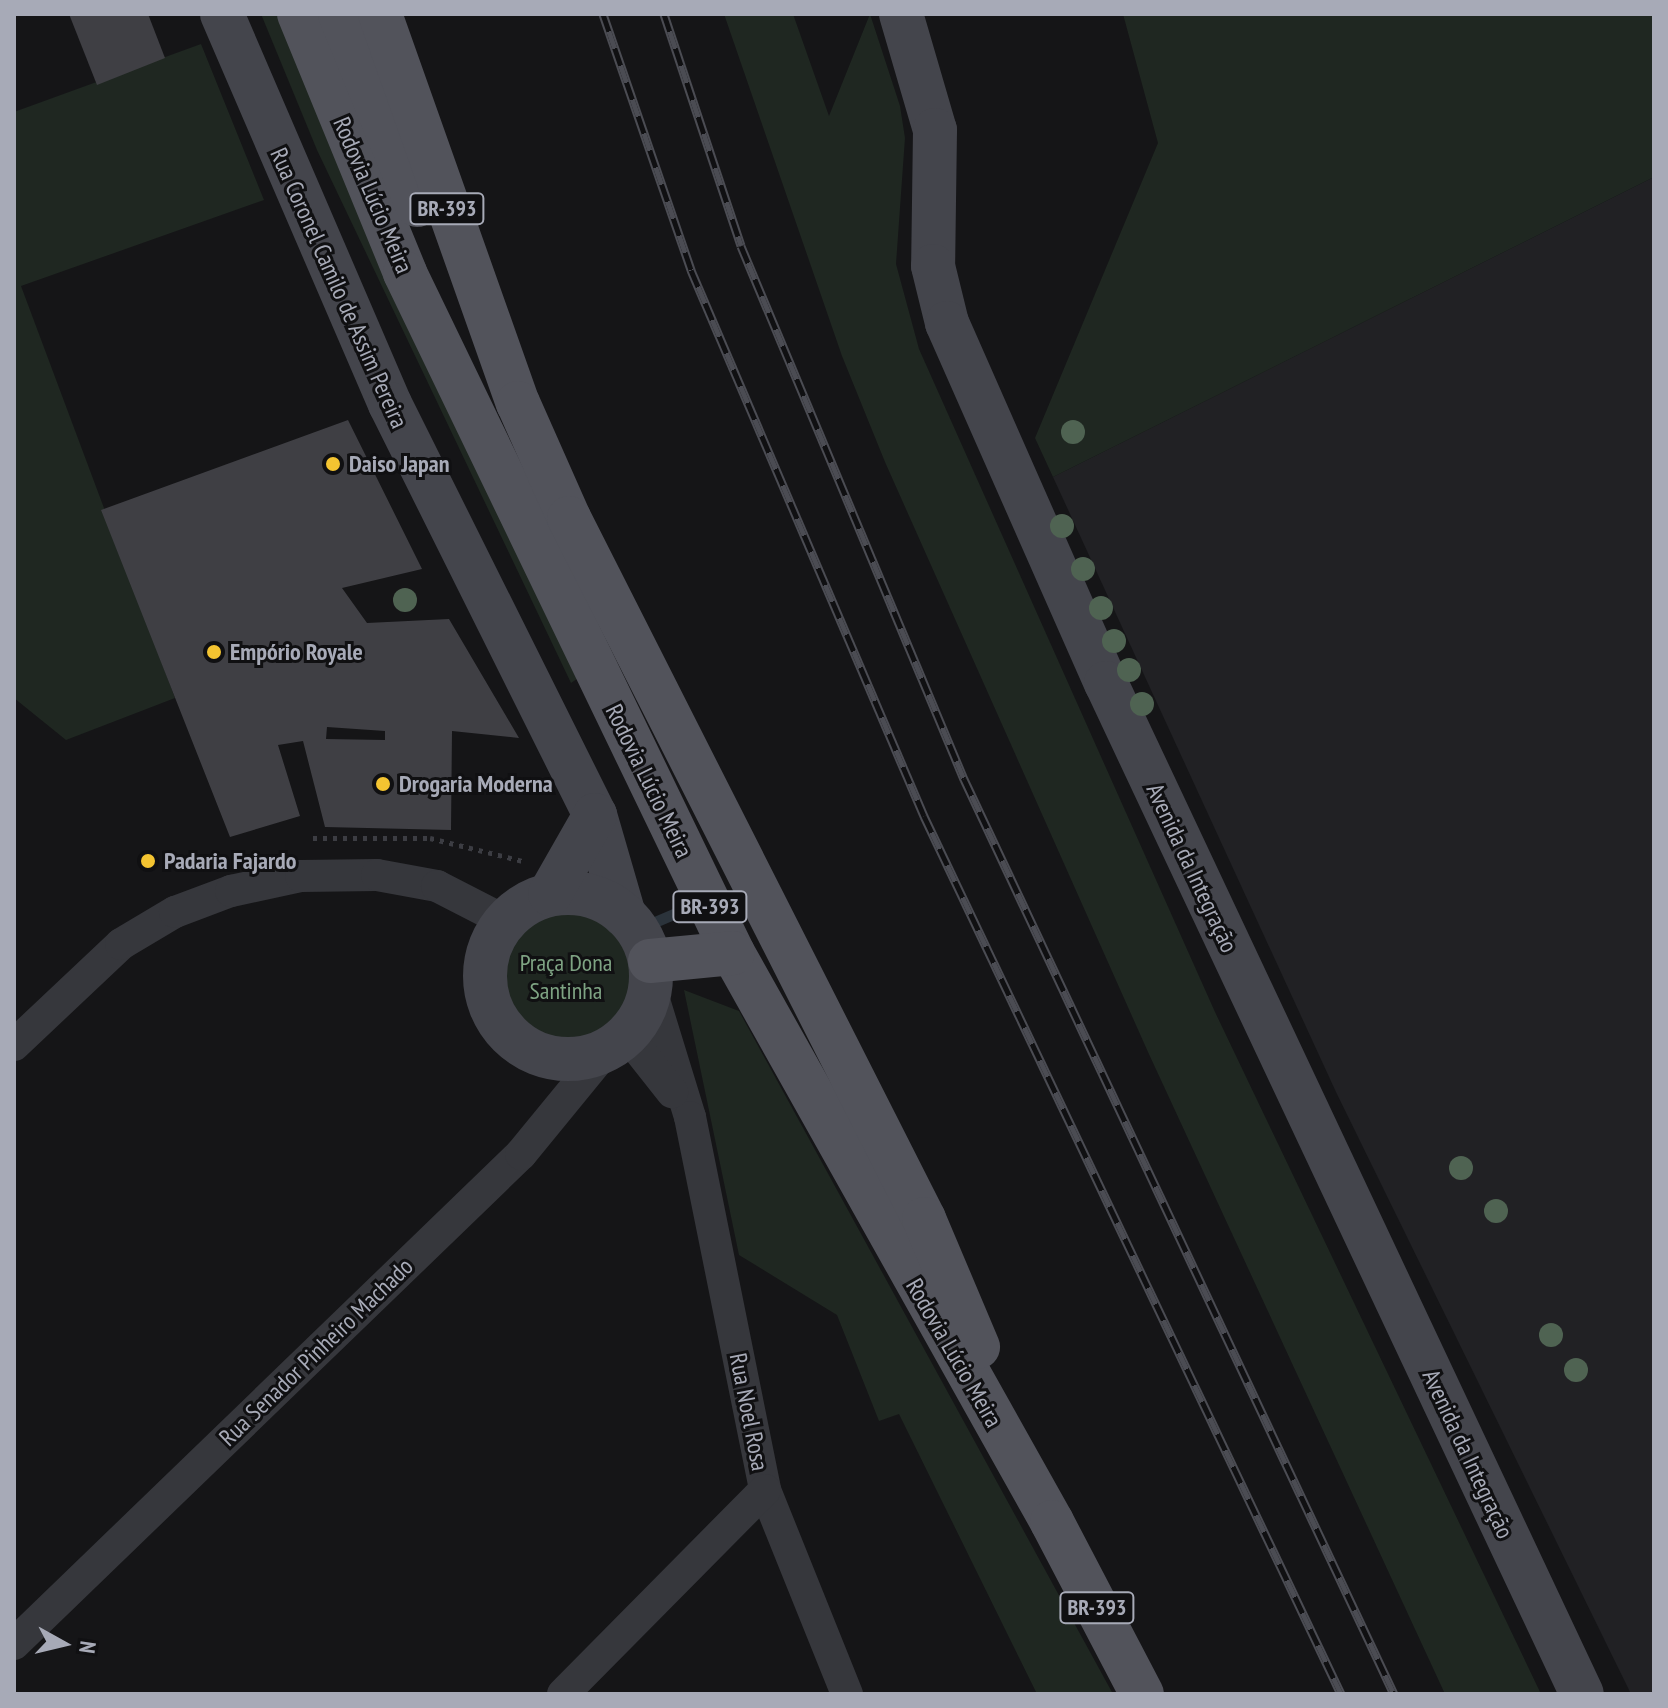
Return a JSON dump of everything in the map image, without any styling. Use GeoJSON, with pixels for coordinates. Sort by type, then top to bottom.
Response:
{"type":"FeatureCollection","features":[{"type":"Feature","properties":{"kind":"main road","name":"Rodovia Lúcio Meira"},"geometry":{"type":"LineString","coordinates":[[299,14],[405,273],[733,953],[879,1223],[1052,1522],[1142,1694]]}},
{"type":"Feature","properties":{"kind":"main road"},"geometry":{"type":"LineString","coordinates":[[340,14],[430,235],[518,403]]}},
{"type":"Feature","properties":{"kind":"main road","name":"Rodovia Lúcio Meira"},"geometry":{"type":"LineString","coordinates":[[380,14],[518,403],[690,765],[924,1219],[1052,1522]]}},
{"type":"Feature","properties":{"kind":"main road"},"geometry":{"type":"LineString","coordinates":[[650,974],[733,953]]}},
{"type":"Feature","properties":{"kind":"street","name":"Rua Coronel Camilo de Assim Pereira"},"geometry":{"type":"LineString","coordinates":[[222,14],[390,404],[595,815],[624,915]]}},
{"type":"Feature","properties":{"kind":"street","name":"Avenida da Integração"},"geometry":{"type":"LineString","coordinates":[[901,14],[935,130],[933,266],[947,323],[1106,683],[1582,1694]]}},
{"type":"Feature","properties":{"kind":"street"},"geometry":{"type":"LineString","coordinates":[[540,878],[590,896],[624,915],[641,936],[650,974],[617,1042],[579,1059],[550,1058],[523,1047],[502,1028],[488,1002],[484,974],[490,945],[505,921],[526,904],[540,878],[595,815]]}},
{"type":"Feature","properties":{"kind":"street"},"geometry":{"type":"LineString","coordinates":[[14,1045],[121,944],[175,912],[231,891],[301,876],[377,875],[437,886],[505,921]]}},
{"type":"Feature","properties":{"kind":"street","name":"Rua Noel Rosa"},"geometry":{"type":"LineString","coordinates":[[650,974],[690,1117],[765,1490],[847,1694]]}},
{"type":"Feature","properties":{"kind":"street","name":"Rua Noel Rosa"},"geometry":{"type":"LineString","coordinates":[[617,1042],[690,1117]]}},
{"type":"Feature","properties":{"kind":"street","name":"Rua Senador Pinheiro Machado"},"geometry":{"type":"LineString","coordinates":[[14,1644],[521,1154],[617,1042]]}},
{"type":"Feature","properties":{"kind":"street"},"geometry":{"type":"LineString","coordinates":[[563,1694],[765,1490]]}},
{"type":"Feature","properties":{"kind":"path"},"geometry":{"type":"LineString","coordinates":[[310,838],[416,836],[540,878]]}},
{"type":"Feature","properties":{"kind":"shaded area"},"geometry":{"type":"Polygon","coordinates":[[[1654,177],[1654,1694],[1631,1694],[1336,1092],[1053,477],[1654,177]]]}},
{"type":"Feature","properties":{"kind":"green space"},"geometry":{"type":"Polygon","coordinates":[[[261,14],[280,14],[581,676],[571,683],[317,150],[261,14]]]}},
{"type":"Feature","properties":{"kind":"green space"},"geometry":{"type":"Polygon","coordinates":[[[724,14],[793,14],[829,116],[870,14],[900,106],[905,138],[896,264],[919,349],[1215,1012],[1541,1694],[1445,1694],[1148,1052],[885,462],[842,356],[724,14]]]}},
{"type":"Feature","properties":{"kind":"green space"},"geometry":{"type":"Polygon","coordinates":[[[1123,14],[1654,14],[1654,177],[1053,477],[1035,438],[1158,143],[1123,14]]]}},
{"type":"Feature","properties":{"kind":"green space"},"geometry":{"type":"Polygon","coordinates":[[[201,44],[264,200],[21,286],[175,698],[66,740],[14,698],[14,112],[201,44]]]}},
{"type":"Feature","properties":{"kind":"green space","name":"Praça Dona Santinha"},"geometry":{"type":"Polygon","coordinates":[[[566,913],[591,918],[612,931],[625,952],[630,977],[625,1002],[612,1023],[591,1036],[566,1041],[541,1036],[520,1023],[507,1002],[502,977],[507,952],[520,931],[541,918],[566,913]]]}},
{"type":"Feature","properties":{"kind":"green space"},"geometry":{"type":"Polygon","coordinates":[[[684,990],[739,1011],[1113,1694],[1037,1694],[899,1414],[879,1421],[837,1315],[739,1255],[684,990]]]}},
{"type":"Feature","properties":{"kind":"building"},"geometry":{"type":"Polygon","coordinates":[[[69,14],[148,14],[165,58],[97,85],[69,14]]]}},
{"type":"Feature","properties":{"kind":"building","name":"Empório Royale"},"geometry":{"type":"Polygon","coordinates":[[[348,420],[422,569],[342,588],[367,623],[449,619],[519,738],[452,731],[451,830],[325,827],[303,741],[278,745],[300,816],[230,837],[101,510],[348,420]],[[327,727],[326,739],[385,740],[385,731],[327,727]]]}},
{"type":"Feature","properties":{"kind":"waterway"},"geometry":{"type":"LineString","coordinates":[[657,921],[676,913]]}},
{"type":"Feature","properties":{"kind":"railway"},"geometry":{"type":"LineString","coordinates":[[603,14],[691,270],[924,816],[1341,1694]]}},
{"type":"Feature","properties":{"kind":"railway"},"geometry":{"type":"LineString","coordinates":[[664,14],[741,246],[964,779],[1394,1694]]}},
{"type":"Feature","properties":{"kind":"place","name":"Daiso Japan"},"geometry":{"type":"Point","coordinates":[333,464]}},
{"type":"Feature","properties":{"kind":"place","name":"Empório Royale"},"geometry":{"type":"Point","coordinates":[214,652]}},
{"type":"Feature","properties":{"kind":"place","name":"Drogaria Moderna"},"geometry":{"type":"Point","coordinates":[383,784]}},
{"type":"Feature","properties":{"kind":"place","name":"Padaria Fajardo"},"geometry":{"type":"Point","coordinates":[148,861]}}]}
